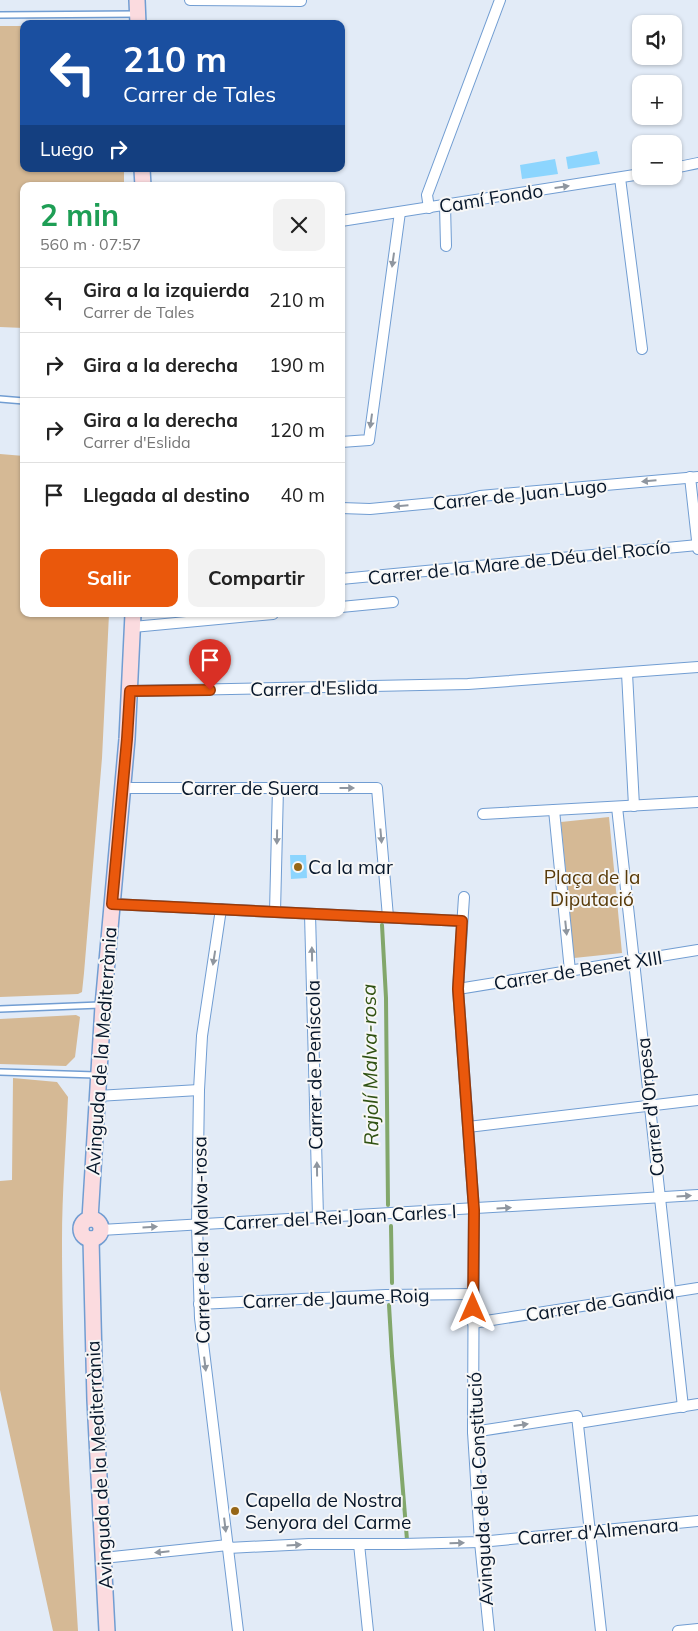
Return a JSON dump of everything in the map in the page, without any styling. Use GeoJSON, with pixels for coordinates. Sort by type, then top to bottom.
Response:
{"type":"FeatureCollection","features":[{"type":"Feature","properties":{"kind":"street"},"geometry":{"type":"LineString","coordinates":[[190,0],[301,1]]}},
{"type":"Feature","properties":{"kind":"street"},"geometry":{"type":"LineString","coordinates":[[429,208],[427,195],[500,0]]}},
{"type":"Feature","properties":{"kind":"street"},"geometry":{"type":"LineString","coordinates":[[682,166],[698,163]]}},
{"type":"Feature","properties":{"kind":"street","name":"Camí Fondo"},"geometry":{"type":"LineString","coordinates":[[345,220],[632,176]]}},
{"type":"Feature","properties":{"kind":"street"},"geometry":{"type":"LineString","coordinates":[[620,178],[642,349]]}},
{"type":"Feature","properties":{"kind":"street"},"geometry":{"type":"LineString","coordinates":[[445,205],[446,246]]}},
{"type":"Feature","properties":{"kind":"street"},"geometry":{"type":"LineString","coordinates":[[345,442],[368,440],[400,212]]}},
{"type":"Feature","properties":{"kind":"street"},"geometry":{"type":"LineString","coordinates":[[694,477],[698,549]]}},
{"type":"Feature","properties":{"kind":"street","name":"Carrer de Juan Lugo"},"geometry":{"type":"LineString","coordinates":[[345,508],[389,507],[465,500],[480,496],[694,477]]}},
{"type":"Feature","properties":{"kind":"street","name":"Carrer de la Mare de Déu del Rocío"},"geometry":{"type":"LineString","coordinates":[[345,579],[698,545]]}},
{"type":"Feature","properties":{"kind":"street"},"geometry":{"type":"LineString","coordinates":[[345,607],[393,602]]}},
{"type":"Feature","properties":{"kind":"street"},"geometry":{"type":"LineString","coordinates":[[133,620],[203,617]]}},
{"type":"Feature","properties":{"kind":"street","name":"Avinguda de la Mediterrània"},"geometry":{"type":"LineString","coordinates":[[107,1631],[95,1400],[96,1234],[83,1235],[81,1229],[84,1221],[90,1218],[103,1006],[123,788],[133,620]]}},
{"type":"Feature","properties":{"kind":"street","name":"Carrer d'Eslida"},"geometry":{"type":"LineString","coordinates":[[130,691],[468,684],[627,674],[698,667]]}},
{"type":"Feature","properties":{"kind":"street"},"geometry":{"type":"LineString","coordinates":[[627,674],[634,806]]}},
{"type":"Feature","properties":{"kind":"street","name":"Carrer de Suera"},"geometry":{"type":"LineString","coordinates":[[123,788],[377,788],[388,917]]}},
{"type":"Feature","properties":{"kind":"street"},"geometry":{"type":"LineString","coordinates":[[275,912],[278,788]]}},
{"type":"Feature","properties":{"kind":"street"},"geometry":{"type":"LineString","coordinates":[[483,814],[698,802]]}},
{"type":"Feature","properties":{"kind":"street","name":"Carrer d'Orpesa"},"geometry":{"type":"LineString","coordinates":[[617,807],[683,1407]]}},
{"type":"Feature","properties":{"kind":"street"},"geometry":{"type":"LineString","coordinates":[[554,810],[570,971]]}},
{"type":"Feature","properties":{"kind":"street","name":"Avinguda de la Constitució"},"geometry":{"type":"LineString","coordinates":[[464,897],[458,989],[474,1210],[473,1432],[480,1542],[489,1631]]}},
{"type":"Feature","properties":{"kind":"street"},"geometry":{"type":"LineString","coordinates":[[112,904],[462,921]]}},
{"type":"Feature","properties":{"kind":"street","name":"Carrer de la Malva-rosa"},"geometry":{"type":"LineString","coordinates":[[221,909],[202,1036],[199,1090],[199,1304],[238,1631]]}},
{"type":"Feature","properties":{"kind":"street","name":"Carrer de Peníscola"},"geometry":{"type":"LineString","coordinates":[[310,914],[318,1217]]}},
{"type":"Feature","properties":{"kind":"street","name":"Carrer de Benet XIII"},"geometry":{"type":"LineString","coordinates":[[458,989],[698,950]]}},
{"type":"Feature","properties":{"kind":"street"},"geometry":{"type":"LineString","coordinates":[[97,1096],[199,1090]]}},
{"type":"Feature","properties":{"kind":"street"},"geometry":{"type":"LineString","coordinates":[[468,1126],[698,1100]]}},
{"type":"Feature","properties":{"kind":"street","name":"Carrer del Rei Joan Carles I"},"geometry":{"type":"LineString","coordinates":[[96,1234],[198,1224],[474,1210],[698,1195]]}},
{"type":"Feature","properties":{"kind":"street","name":"Carrer de Gandia"},"geometry":{"type":"LineString","coordinates":[[473,1323],[698,1288]]}},
{"type":"Feature","properties":{"kind":"street","name":"Carrer de Jaume Roig"},"geometry":{"type":"LineString","coordinates":[[199,1304],[386,1295],[473,1294]]}},
{"type":"Feature","properties":{"kind":"street"},"geometry":{"type":"LineString","coordinates":[[473,1432],[698,1404]]}},
{"type":"Feature","properties":{"kind":"street"},"geometry":{"type":"LineString","coordinates":[[577,1420],[601,1631]]}},
{"type":"Feature","properties":{"kind":"street","name":"Carrer d'Almenara"},"geometry":{"type":"LineString","coordinates":[[103,1558],[228,1546],[480,1542],[698,1522]]}},
{"type":"Feature","properties":{"kind":"street"},"geometry":{"type":"LineString","coordinates":[[359,1544],[368,1631]]}},
{"type":"Feature","properties":{"kind":"street"},"geometry":{"type":"LineString","coordinates":[[678,1631],[698,1629]]}},
{"type":"Feature","properties":{"kind":"lane"},"geometry":{"type":"LineString","coordinates":[[0,16],[137,12]]}},
{"type":"Feature","properties":{"kind":"lane"},"geometry":{"type":"LineString","coordinates":[[0,399],[20,401]]}},
{"type":"Feature","properties":{"kind":"lane"},"geometry":{"type":"LineString","coordinates":[[0,1009],[103,1006]]}},
{"type":"Feature","properties":{"kind":"lane"},"geometry":{"type":"LineString","coordinates":[[0,1072],[99,1075]]}},
{"type":"Feature","properties":{"kind":"green space"},"geometry":{"type":"Polygon","coordinates":[[[0,26],[20,26],[20,172],[124,172],[124,182],[20,182],[20,328],[0,327],[0,26]]]}},
{"type":"Feature","properties":{"kind":"green space"},"geometry":{"type":"Polygon","coordinates":[[[0,454],[20,456],[20,617],[109,617],[102,758],[82,992],[78,994],[0,997],[0,454]]]}},
{"type":"Feature","properties":{"kind":"green space","name":"Plaça de la Diputació"},"geometry":{"type":"Polygon","coordinates":[[[609,817],[622,953],[574,958],[561,822],[609,817]]]}},
{"type":"Feature","properties":{"kind":"green space"},"geometry":{"type":"Polygon","coordinates":[[[76,1015],[80,1017],[75,1057],[66,1066],[0,1064],[0,1019],[76,1015]]]}},
{"type":"Feature","properties":{"kind":"green space"},"geometry":{"type":"Polygon","coordinates":[[[13,1078],[57,1082],[68,1097],[63,1205],[62,1290],[67,1436],[78,1631],[53,1631],[0,1390],[0,1181],[12,1180],[13,1078]]]}},
{"type":"Feature","properties":{"kind":"building"},"geometry":{"type":"Polygon","coordinates":[[[597,151],[600,164],[568,169],[566,157],[597,151]]]}},
{"type":"Feature","properties":{"kind":"building"},"geometry":{"type":"Polygon","coordinates":[[[555,159],[558,174],[522,179],[520,165],[555,159]]]}},
{"type":"Feature","properties":{"kind":"building","name":"Ca la mar"},"geometry":{"type":"Polygon","coordinates":[[[290,855],[306,855],[307,878],[291,879],[290,855]]]}},
{"type":"Feature","properties":{"kind":"waterway","name":"Rajolí Malva-rosa"},"geometry":{"type":"LineString","coordinates":[[382,925],[386,998],[388,1205]]}},
{"type":"Feature","properties":{"kind":"waterway","name":"Rajolí Malva-rosa"},"geometry":{"type":"LineString","coordinates":[[391,1226],[392,1283]]}},
{"type":"Feature","properties":{"kind":"waterway","name":"Rajolí Malva-rosa"},"geometry":{"type":"LineString","coordinates":[[389,1305],[407,1540]]}},
{"type":"Feature","properties":{"kind":"place","name":"Ca la mar"},"geometry":{"type":"Point","coordinates":[298,867]}},
{"type":"Feature","properties":{"kind":"place","name":"Capella de Nostra Senyora del Carme"},"geometry":{"type":"Point","coordinates":[235,1511]}},
{"type":"Feature","properties":{"kind":"route"},"geometry":{"type":"LineString","coordinates":[[210,690],[130,691],[112,904],[462,921],[458,989],[474,1210],[473,1308]]}}]}
